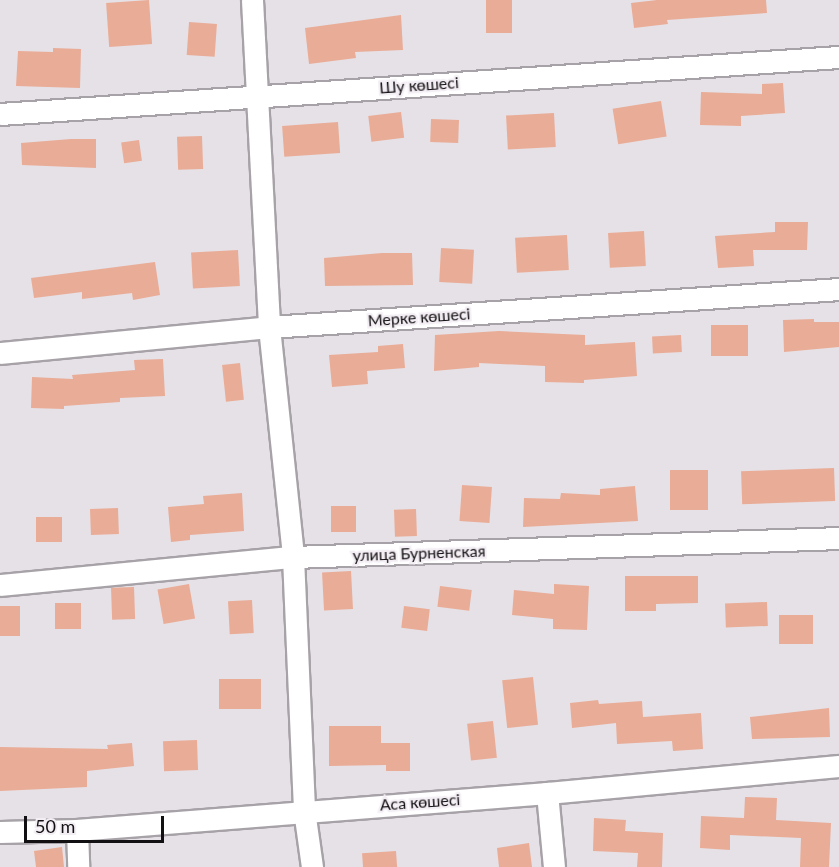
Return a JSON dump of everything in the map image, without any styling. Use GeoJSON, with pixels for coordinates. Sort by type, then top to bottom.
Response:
{"type":"FeatureCollection","features":[{"type":"Feature","properties":{"kind":"street"},"geometry":{"type":"LineString","coordinates":[[252,0],[259,96],[269,327],[293,557],[304,810],[312,867]]}},
{"type":"Feature","properties":{"kind":"street","name":"Шу көшесі"},"geometry":{"type":"LineString","coordinates":[[0,114],[839,57]]}},
{"type":"Feature","properties":{"kind":"street","name":"Мерке көшесі"},"geometry":{"type":"LineString","coordinates":[[0,353],[269,327],[839,289]]}},
{"type":"Feature","properties":{"kind":"street","name":"улица Бурненская"},"geometry":{"type":"LineString","coordinates":[[0,585],[293,557],[839,538]]}},
{"type":"Feature","properties":{"kind":"street","name":"Аса көшесі"},"geometry":{"type":"LineString","coordinates":[[0,832],[76,830],[304,810],[547,793],[839,766]]}},
{"type":"Feature","properties":{"kind":"street"},"geometry":{"type":"LineString","coordinates":[[547,793],[554,867]]}},
{"type":"Feature","properties":{"kind":"street"},"geometry":{"type":"LineString","coordinates":[[76,830],[78,867]]}},
{"type":"Feature","properties":{"kind":"building"},"geometry":{"type":"Polygon","coordinates":[[[149,0],[152,44],[109,47],[106,3],[149,0]]]}},
{"type":"Feature","properties":{"kind":"building"},"geometry":{"type":"Polygon","coordinates":[[[486,0],[512,0],[512,33],[486,33],[486,0]]]}},
{"type":"Feature","properties":{"kind":"building"},"geometry":{"type":"Polygon","coordinates":[[[657,0],[766,0],[767,13],[667,20],[668,24],[634,28],[631,3],[657,0]]]}},
{"type":"Feature","properties":{"kind":"building"},"geometry":{"type":"Polygon","coordinates":[[[401,15],[403,50],[355,52],[356,58],[309,64],[305,28],[401,15]]]}},
{"type":"Feature","properties":{"kind":"building"},"geometry":{"type":"Polygon","coordinates":[[[189,22],[217,24],[215,57],[187,55],[189,22]]]}},
{"type":"Feature","properties":{"kind":"building"},"geometry":{"type":"Polygon","coordinates":[[[53,48],[81,49],[80,88],[16,86],[18,51],[53,52],[53,48]]]}},
{"type":"Feature","properties":{"kind":"building"},"geometry":{"type":"Polygon","coordinates":[[[783,83],[785,113],[741,116],[741,126],[700,125],[701,92],[762,94],[762,84],[783,83]]]}},
{"type":"Feature","properties":{"kind":"building"},"geometry":{"type":"Polygon","coordinates":[[[661,101],[667,137],[618,144],[613,109],[661,101]]]}},
{"type":"Feature","properties":{"kind":"building"},"geometry":{"type":"Polygon","coordinates":[[[401,112],[404,138],[371,142],[368,116],[401,112]]]}},
{"type":"Feature","properties":{"kind":"building"},"geometry":{"type":"Polygon","coordinates":[[[554,113],[556,147],[508,149],[506,116],[554,113]]]}},
{"type":"Feature","properties":{"kind":"building"},"geometry":{"type":"Polygon","coordinates":[[[431,119],[459,120],[458,143],[430,142],[431,119]]]}},
{"type":"Feature","properties":{"kind":"building"},"geometry":{"type":"Polygon","coordinates":[[[338,122],[340,153],[284,157],[282,126],[338,122]]]}},
{"type":"Feature","properties":{"kind":"building"},"geometry":{"type":"Polygon","coordinates":[[[202,136],[203,169],[178,170],[177,137],[202,136]]]}},
{"type":"Feature","properties":{"kind":"building"},"geometry":{"type":"Polygon","coordinates":[[[96,139],[96,168],[22,165],[21,143],[96,139]]]}},
{"type":"Feature","properties":{"kind":"building"},"geometry":{"type":"Polygon","coordinates":[[[139,140],[142,161],[124,163],[121,143],[139,140]]]}},
{"type":"Feature","properties":{"kind":"building"},"geometry":{"type":"Polygon","coordinates":[[[775,222],[808,222],[807,250],[753,250],[754,266],[718,268],[715,236],[775,232],[775,222]]]}},
{"type":"Feature","properties":{"kind":"building"},"geometry":{"type":"Polygon","coordinates":[[[644,231],[646,266],[610,268],[608,233],[644,231]]]}},
{"type":"Feature","properties":{"kind":"building"},"geometry":{"type":"Polygon","coordinates":[[[567,235],[569,270],[517,273],[515,238],[567,235]]]}},
{"type":"Feature","properties":{"kind":"building"},"geometry":{"type":"Polygon","coordinates":[[[441,248],[474,250],[472,284],[439,282],[441,248]]]}},
{"type":"Feature","properties":{"kind":"building"},"geometry":{"type":"Polygon","coordinates":[[[238,250],[240,286],[193,288],[191,252],[238,250]]]}},
{"type":"Feature","properties":{"kind":"building"},"geometry":{"type":"Polygon","coordinates":[[[412,253],[413,285],[325,286],[324,258],[412,253]]]}},
{"type":"Feature","properties":{"kind":"building"},"geometry":{"type":"Polygon","coordinates":[[[155,262],[160,295],[133,300],[132,293],[82,299],[82,292],[34,298],[31,278],[155,262]]]}},
{"type":"Feature","properties":{"kind":"building"},"geometry":{"type":"Polygon","coordinates":[[[814,319],[814,322],[839,322],[839,347],[784,352],[783,320],[814,319]]]}},
{"type":"Feature","properties":{"kind":"building"},"geometry":{"type":"Polygon","coordinates":[[[711,325],[748,325],[748,356],[711,356],[711,325]]]}},
{"type":"Feature","properties":{"kind":"building"},"geometry":{"type":"Polygon","coordinates":[[[499,331],[585,335],[585,345],[635,342],[637,376],[584,380],[584,383],[545,382],[545,366],[479,363],[479,367],[434,371],[435,335],[499,331]]]}},
{"type":"Feature","properties":{"kind":"building"},"geometry":{"type":"Polygon","coordinates":[[[681,335],[682,352],[653,353],[652,337],[681,335]]]}},
{"type":"Feature","properties":{"kind":"building"},"geometry":{"type":"Polygon","coordinates":[[[403,344],[405,368],[367,371],[368,384],[332,387],[329,355],[378,352],[378,346],[403,344]]]}},
{"type":"Feature","properties":{"kind":"building"},"geometry":{"type":"Polygon","coordinates":[[[163,359],[165,396],[120,398],[120,402],[64,406],[64,409],[31,408],[32,377],[73,379],[72,375],[135,370],[134,360],[163,359]]]}},
{"type":"Feature","properties":{"kind":"building"},"geometry":{"type":"Polygon","coordinates":[[[240,363],[244,400],[226,402],[222,365],[240,363]]]}},
{"type":"Feature","properties":{"kind":"building"},"geometry":{"type":"Polygon","coordinates":[[[834,468],[835,501],[742,504],[741,471],[834,468]]]}},
{"type":"Feature","properties":{"kind":"building"},"geometry":{"type":"Polygon","coordinates":[[[670,470],[708,470],[708,510],[670,510],[670,470]]]}},
{"type":"Feature","properties":{"kind":"building"},"geometry":{"type":"Polygon","coordinates":[[[462,485],[492,487],[489,523],[459,521],[462,485]]]}},
{"type":"Feature","properties":{"kind":"building"},"geometry":{"type":"Polygon","coordinates":[[[635,486],[638,521],[523,527],[524,498],[560,499],[561,493],[600,495],[600,489],[635,486]]]}},
{"type":"Feature","properties":{"kind":"building"},"geometry":{"type":"Polygon","coordinates":[[[242,493],[244,531],[190,535],[190,540],[171,542],[168,507],[204,504],[203,496],[242,493]]]}},
{"type":"Feature","properties":{"kind":"building"},"geometry":{"type":"Polygon","coordinates":[[[331,506],[356,506],[356,532],[331,532],[331,506]]]}},
{"type":"Feature","properties":{"kind":"building"},"geometry":{"type":"Polygon","coordinates":[[[118,508],[119,534],[91,535],[90,509],[118,508]]]}},
{"type":"Feature","properties":{"kind":"building"},"geometry":{"type":"Polygon","coordinates":[[[416,509],[417,536],[395,537],[394,510],[416,509]]]}},
{"type":"Feature","properties":{"kind":"building"},"geometry":{"type":"Polygon","coordinates":[[[36,517],[62,517],[62,542],[36,542],[36,517]]]}},
{"type":"Feature","properties":{"kind":"building"},"geometry":{"type":"Polygon","coordinates":[[[351,571],[353,609],[324,610],[322,573],[351,571]]]}},
{"type":"Feature","properties":{"kind":"building"},"geometry":{"type":"Polygon","coordinates":[[[625,576],[698,576],[698,603],[656,604],[656,611],[625,611],[625,576]]]}},
{"type":"Feature","properties":{"kind":"building"},"geometry":{"type":"Polygon","coordinates":[[[189,584],[195,618],[164,624],[157,590],[189,584]]]}},
{"type":"Feature","properties":{"kind":"building"},"geometry":{"type":"Polygon","coordinates":[[[554,584],[589,586],[587,630],[553,629],[553,619],[512,615],[514,590],[554,594],[554,584]]]}},
{"type":"Feature","properties":{"kind":"building"},"geometry":{"type":"Polygon","coordinates":[[[440,586],[472,590],[469,611],[437,607],[440,586]]]}},
{"type":"Feature","properties":{"kind":"building"},"geometry":{"type":"Polygon","coordinates":[[[134,587],[135,619],[112,620],[111,588],[134,587]]]}},
{"type":"Feature","properties":{"kind":"building"},"geometry":{"type":"Polygon","coordinates":[[[252,600],[254,633],[230,634],[228,601],[252,600]]]}},
{"type":"Feature","properties":{"kind":"building"},"geometry":{"type":"Polygon","coordinates":[[[767,602],[768,626],[726,627],[725,603],[767,602]]]}},
{"type":"Feature","properties":{"kind":"building"},"geometry":{"type":"Polygon","coordinates":[[[55,603],[81,603],[81,629],[55,629],[55,603]]]}},
{"type":"Feature","properties":{"kind":"building"},"geometry":{"type":"Polygon","coordinates":[[[0,606],[20,606],[20,636],[0,636],[0,606]]]}},
{"type":"Feature","properties":{"kind":"building"},"geometry":{"type":"Polygon","coordinates":[[[404,606],[430,609],[427,631],[401,628],[404,606]]]}},
{"type":"Feature","properties":{"kind":"building"},"geometry":{"type":"Polygon","coordinates":[[[779,615],[813,615],[813,644],[779,644],[779,615]]]}},
{"type":"Feature","properties":{"kind":"building"},"geometry":{"type":"Polygon","coordinates":[[[533,677],[538,725],[507,728],[502,680],[533,677]]]}},
{"type":"Feature","properties":{"kind":"building"},"geometry":{"type":"Polygon","coordinates":[[[219,679],[261,679],[261,709],[219,709],[219,679]]]}},
{"type":"Feature","properties":{"kind":"building"},"geometry":{"type":"Polygon","coordinates":[[[598,700],[599,704],[642,701],[643,717],[701,713],[703,749],[673,751],[672,741],[617,744],[616,723],[572,728],[570,703],[598,700]]]}},
{"type":"Feature","properties":{"kind":"building"},"geometry":{"type":"Polygon","coordinates":[[[829,708],[830,737],[752,739],[750,717],[829,708]]]}},
{"type":"Feature","properties":{"kind":"building"},"geometry":{"type":"Polygon","coordinates":[[[493,721],[497,758],[471,761],[467,724],[493,721]]]}},
{"type":"Feature","properties":{"kind":"building"},"geometry":{"type":"Polygon","coordinates":[[[329,726],[381,726],[381,743],[410,743],[410,771],[386,771],[386,765],[329,766],[329,726]]]}},
{"type":"Feature","properties":{"kind":"building"},"geometry":{"type":"Polygon","coordinates":[[[197,740],[198,770],[164,771],[163,741],[197,740]]]}},
{"type":"Feature","properties":{"kind":"building"},"geometry":{"type":"Polygon","coordinates":[[[132,743],[134,766],[87,771],[87,787],[0,791],[0,747],[108,749],[107,745],[132,743]]]}},
{"type":"Feature","properties":{"kind":"building"},"geometry":{"type":"Polygon","coordinates":[[[745,797],[777,798],[776,820],[831,823],[829,867],[800,867],[801,838],[730,835],[730,850],[700,848],[701,816],[744,818],[745,797]]]}},
{"type":"Feature","properties":{"kind":"building"},"geometry":{"type":"Polygon","coordinates":[[[594,818],[626,820],[625,831],[663,833],[662,867],[637,867],[638,853],[593,851],[594,818]]]}},
{"type":"Feature","properties":{"kind":"building"},"geometry":{"type":"Polygon","coordinates":[[[529,843],[532,867],[499,867],[497,848],[529,843]]]}},
{"type":"Feature","properties":{"kind":"building"},"geometry":{"type":"Polygon","coordinates":[[[62,847],[64,867],[36,867],[34,851],[62,847]]]}},
{"type":"Feature","properties":{"kind":"building"},"geometry":{"type":"Polygon","coordinates":[[[396,851],[397,867],[363,867],[362,853],[396,851]]]}}]}
